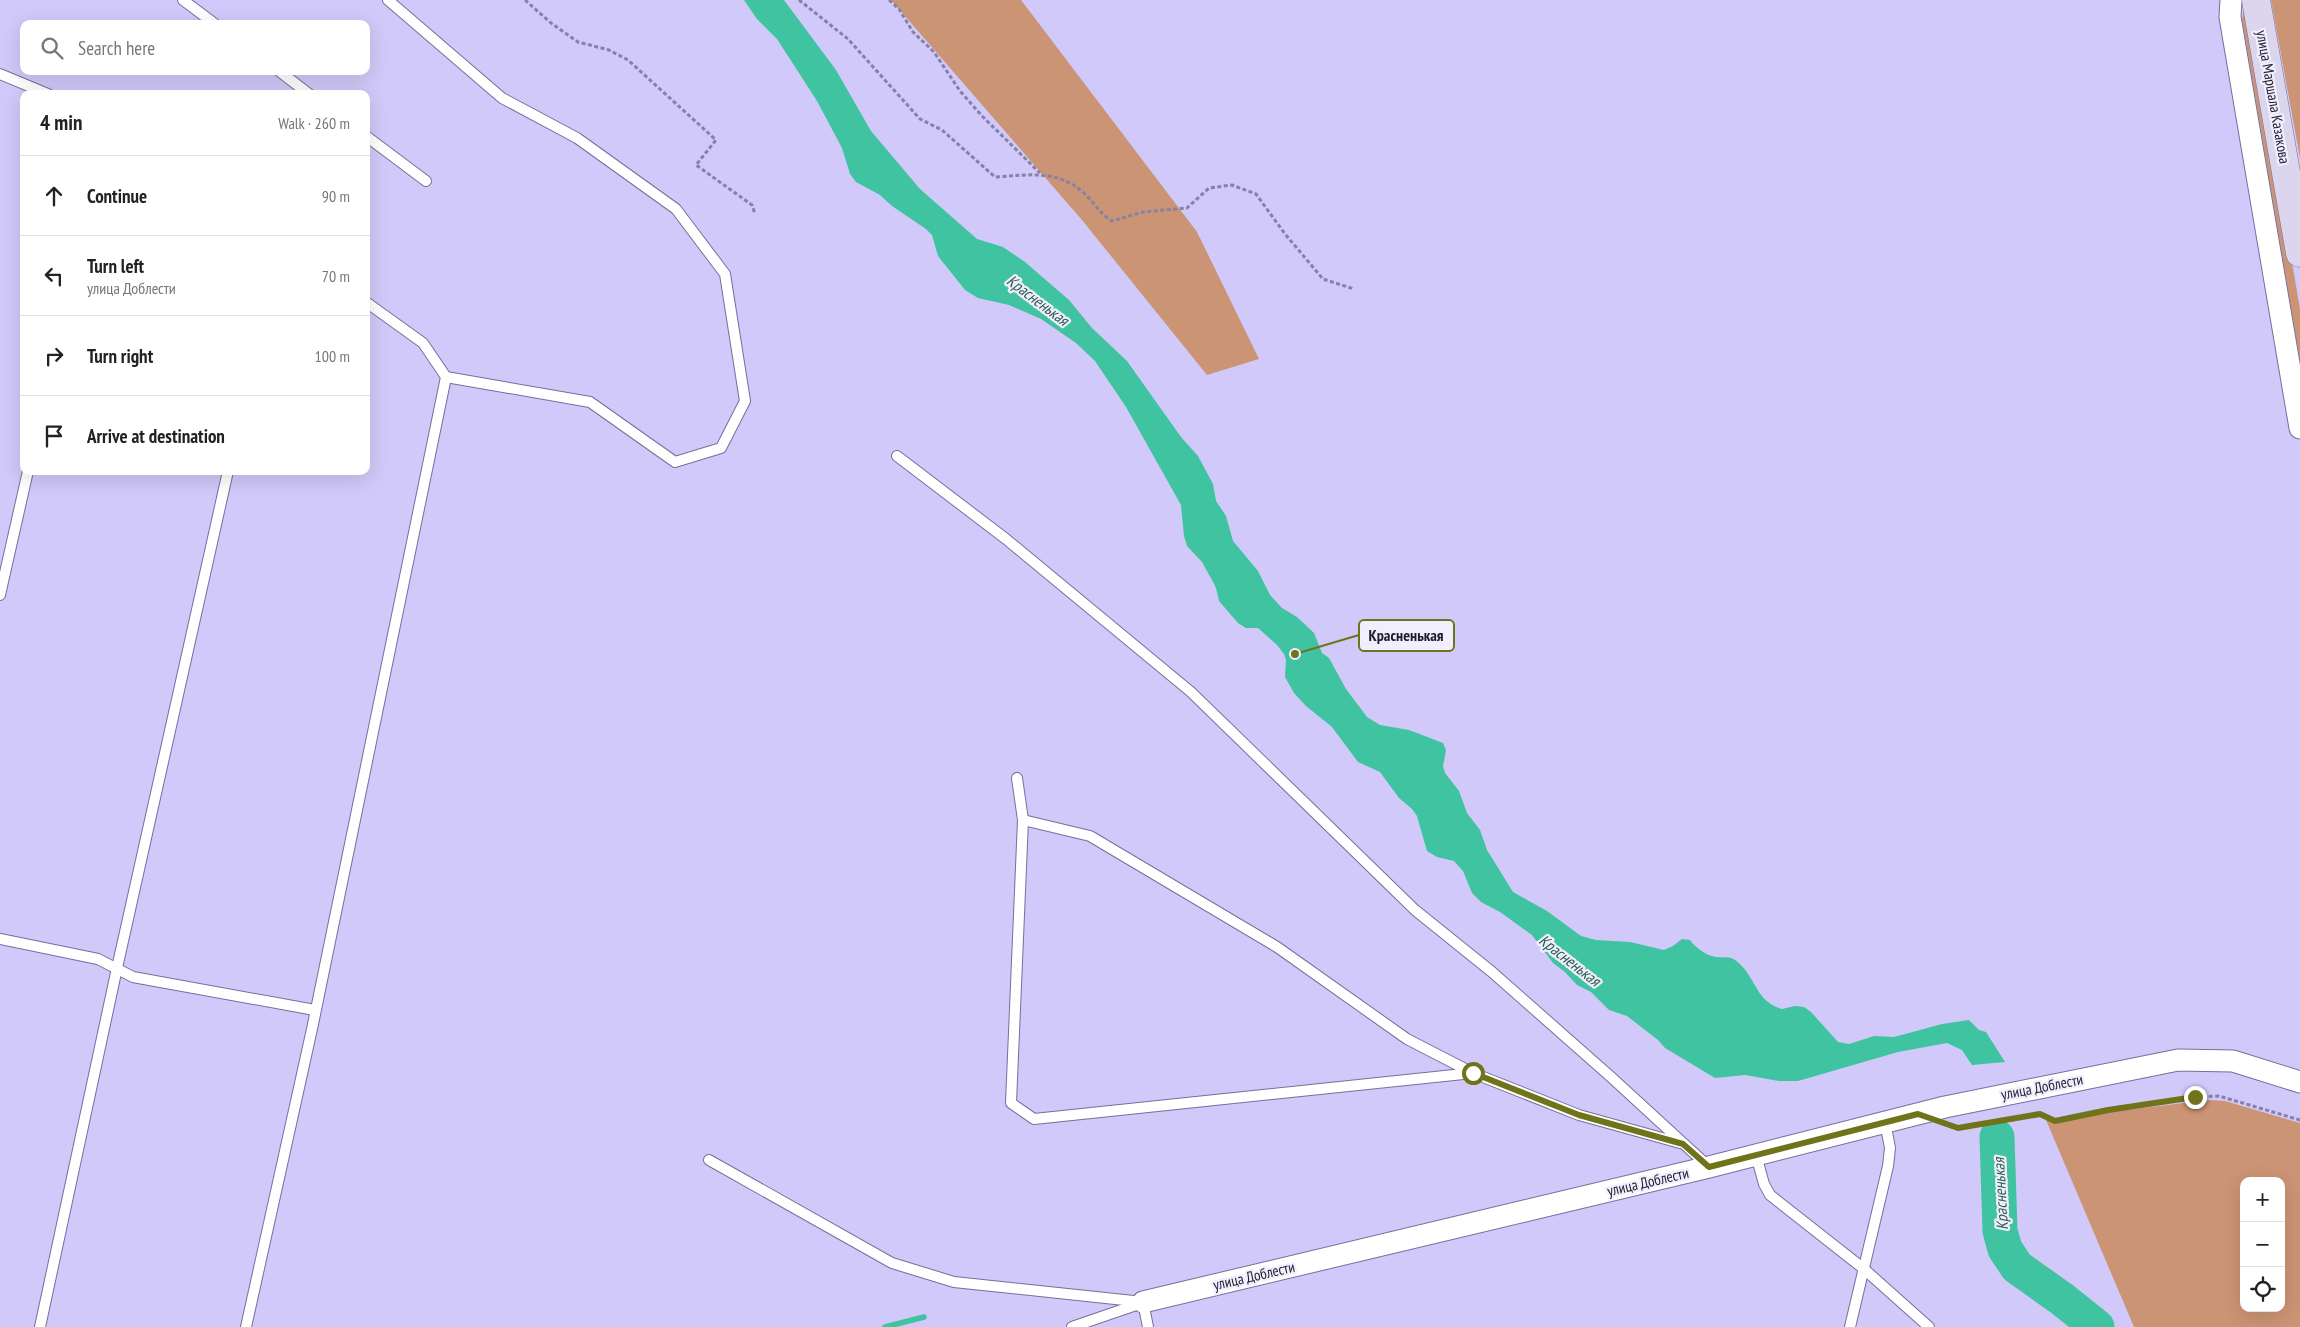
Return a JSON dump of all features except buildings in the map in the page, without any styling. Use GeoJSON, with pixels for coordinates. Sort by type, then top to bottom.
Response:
{"type":"FeatureCollection","features":[{"type":"Feature","properties":{"kind":"main road","name":"улица Маршала Казакова"},"geometry":{"type":"LineString","coordinates":[[2256,0],[2300,253]]}},
{"type":"Feature","properties":{"kind":"street"},"geometry":{"type":"LineString","coordinates":[[2231,0],[2230,18],[2300,428]]}},
{"type":"Feature","properties":{"kind":"street","name":"улица Доблести"},"geometry":{"type":"LineString","coordinates":[[1143,1302],[1756,1156],[1945,1107],[2178,1060],[2233,1061],[2300,1082]]}},
{"type":"Feature","properties":{"kind":"lane"},"geometry":{"type":"LineString","coordinates":[[183,0],[210,20]]}},
{"type":"Feature","properties":{"kind":"lane"},"geometry":{"type":"LineString","coordinates":[[370,305],[422,343],[446,377],[590,402],[674,462],[721,448],[745,401],[725,274],[676,209],[577,138],[502,98],[388,0]]}},
{"type":"Feature","properties":{"kind":"lane"},"geometry":{"type":"LineString","coordinates":[[0,74],[38,90]]}},
{"type":"Feature","properties":{"kind":"lane"},"geometry":{"type":"LineString","coordinates":[[284,75],[304,90]]}},
{"type":"Feature","properties":{"kind":"lane"},"geometry":{"type":"LineString","coordinates":[[370,139],[426,180]]}},
{"type":"Feature","properties":{"kind":"lane"},"geometry":{"type":"LineString","coordinates":[[246,1327],[315,1010],[446,377]]}},
{"type":"Feature","properties":{"kind":"lane"},"geometry":{"type":"LineString","coordinates":[[897,456],[1006,539],[1191,692],[1415,910],[1492,972],[1709,1167]]}},
{"type":"Feature","properties":{"kind":"lane"},"geometry":{"type":"LineString","coordinates":[[0,595],[27,475]]}},
{"type":"Feature","properties":{"kind":"lane"},"geometry":{"type":"LineString","coordinates":[[40,1327],[117,968],[227,475]]}},
{"type":"Feature","properties":{"kind":"lane"},"geometry":{"type":"LineString","coordinates":[[1017,778],[1023,820],[1011,1103],[1034,1119],[1473,1073]]}},
{"type":"Feature","properties":{"kind":"lane"},"geometry":{"type":"LineString","coordinates":[[1023,820],[1090,836],[1278,946],[1407,1039],[1473,1073],[1579,1115],[1683,1144]]}},
{"type":"Feature","properties":{"kind":"lane"},"geometry":{"type":"LineString","coordinates":[[0,939],[98,960],[133,977],[315,1010]]}},
{"type":"Feature","properties":{"kind":"lane"},"geometry":{"type":"LineString","coordinates":[[1850,1327],[1888,1166],[1890,1148],[1885,1122]]}},
{"type":"Feature","properties":{"kind":"lane"},"geometry":{"type":"LineString","coordinates":[[1756,1156],[1764,1184],[1770,1195],[1864,1269],[1929,1327]]}},
{"type":"Feature","properties":{"kind":"lane"},"geometry":{"type":"LineString","coordinates":[[709,1160],[892,1263],[954,1282],[1143,1302]]}},
{"type":"Feature","properties":{"kind":"lane"},"geometry":{"type":"LineString","coordinates":[[1072,1327],[1143,1302]]}},
{"type":"Feature","properties":{"kind":"lane"},"geometry":{"type":"LineString","coordinates":[[1143,1302],[1148,1327]]}},
{"type":"Feature","properties":{"kind":"path"},"geometry":{"type":"LineString","coordinates":[[525,0],[551,23],[578,42],[609,50],[628,60],[716,140],[696,165],[752,205],[755,214]]}},
{"type":"Feature","properties":{"kind":"path"},"geometry":{"type":"LineString","coordinates":[[799,0],[848,40],[920,119],[942,130],[995,177],[1040,174],[1067,179],[1085,194],[1105,217],[1112,221],[1143,212],[1187,208],[1209,188],[1232,185],[1256,194],[1285,234],[1323,279],[1354,289]]}},
{"type":"Feature","properties":{"kind":"path"},"geometry":{"type":"LineString","coordinates":[[889,0],[899,9],[913,32],[934,52],[960,91],[982,116],[1040,174]]}},
{"type":"Feature","properties":{"kind":"path"},"geometry":{"type":"LineString","coordinates":[[1950,1125],[1958,1128],[2040,1114],[2055,1121],[2186,1098],[2219,1096],[2300,1120]]}},
{"type":"Feature","properties":{"kind":"shaded area"},"geometry":{"type":"Polygon","coordinates":[[[891,0],[1021,0],[1197,232],[1259,359],[1207,375],[1082,220],[891,0]]]}},
{"type":"Feature","properties":{"kind":"shaded area"},"geometry":{"type":"Polygon","coordinates":[[[2245,0],[2247,0],[2300,309],[2300,361],[2242,19],[2245,0]]]}},
{"type":"Feature","properties":{"kind":"shaded area"},"geometry":{"type":"Polygon","coordinates":[[[2271,0],[2300,0],[2300,158],[2271,0]]]}},
{"type":"Feature","properties":{"kind":"shaded area"},"geometry":{"type":"Polygon","coordinates":[[[2208,1100],[2225,1101],[2300,1123],[2300,1327],[2134,1327],[2046,1120],[2208,1100]]]}},
{"type":"Feature","properties":{"kind":"water"},"geometry":{"type":"Polygon","coordinates":[[[744,0],[784,0],[836,70],[871,131],[920,189],[977,239],[1003,247],[1025,262],[1069,300],[1092,328],[1127,361],[1181,437],[1198,456],[1213,484],[1216,501],[1226,516],[1233,541],[1258,571],[1270,595],[1282,608],[1297,617],[1314,633],[1322,653],[1329,658],[1346,689],[1367,717],[1380,725],[1409,730],[1443,743],[1446,750],[1443,766],[1445,773],[1459,791],[1467,813],[1480,830],[1487,850],[1513,892],[1547,911],[1581,936],[1596,940],[1630,942],[1664,950],[1682,939],[1690,940],[1708,955],[1733,959],[1748,973],[1766,1000],[1782,1009],[1795,1006],[1804,1007],[1811,1012],[1838,1042],[1849,1044],[1874,1036],[1894,1037],[1942,1024],[1969,1020],[1979,1030],[1986,1032],[2005,1062],[1972,1065],[1962,1050],[1947,1043],[1898,1052],[1798,1081],[1779,1081],[1745,1075],[1715,1078],[1665,1048],[1658,1040],[1627,1016],[1609,1010],[1591,992],[1577,985],[1553,963],[1532,935],[1500,912],[1481,902],[1472,893],[1463,871],[1454,861],[1437,857],[1427,851],[1417,816],[1412,809],[1399,798],[1380,772],[1358,762],[1332,727],[1306,706],[1294,693],[1285,677],[1286,660],[1284,654],[1277,645],[1258,628],[1246,628],[1238,623],[1219,601],[1216,588],[1202,562],[1187,546],[1184,536],[1181,505],[1126,407],[1095,361],[1076,343],[1041,319],[1009,305],[978,298],[965,290],[938,256],[932,235],[926,229],[892,206],[880,195],[856,182],[850,174],[842,148],[817,101],[777,39],[757,19],[744,0]]]}},
{"type":"Feature","properties":{"kind":"waterway","name":"Красненькая"},"geometry":{"type":"LineString","coordinates":[[1997,1137],[2000,1231],[2005,1249],[2017,1267],[2097,1327]]}},
{"type":"Feature","properties":{"kind":"waterway"},"geometry":{"type":"LineString","coordinates":[[885,1327],[924,1317]]}},
{"type":"Feature","properties":{"kind":"place","name":"Красненькая"},"geometry":{"type":"Point","coordinates":[1295,654]}},
{"type":"Feature","properties":{"kind":"route"},"geometry":{"type":"LineString","coordinates":[[1473,1073],[1579,1115],[1683,1144],[1709,1167],[1918,1114],[1958,1128],[2040,1114],[2055,1121],[2108,1110],[2195,1097]]}}]}
